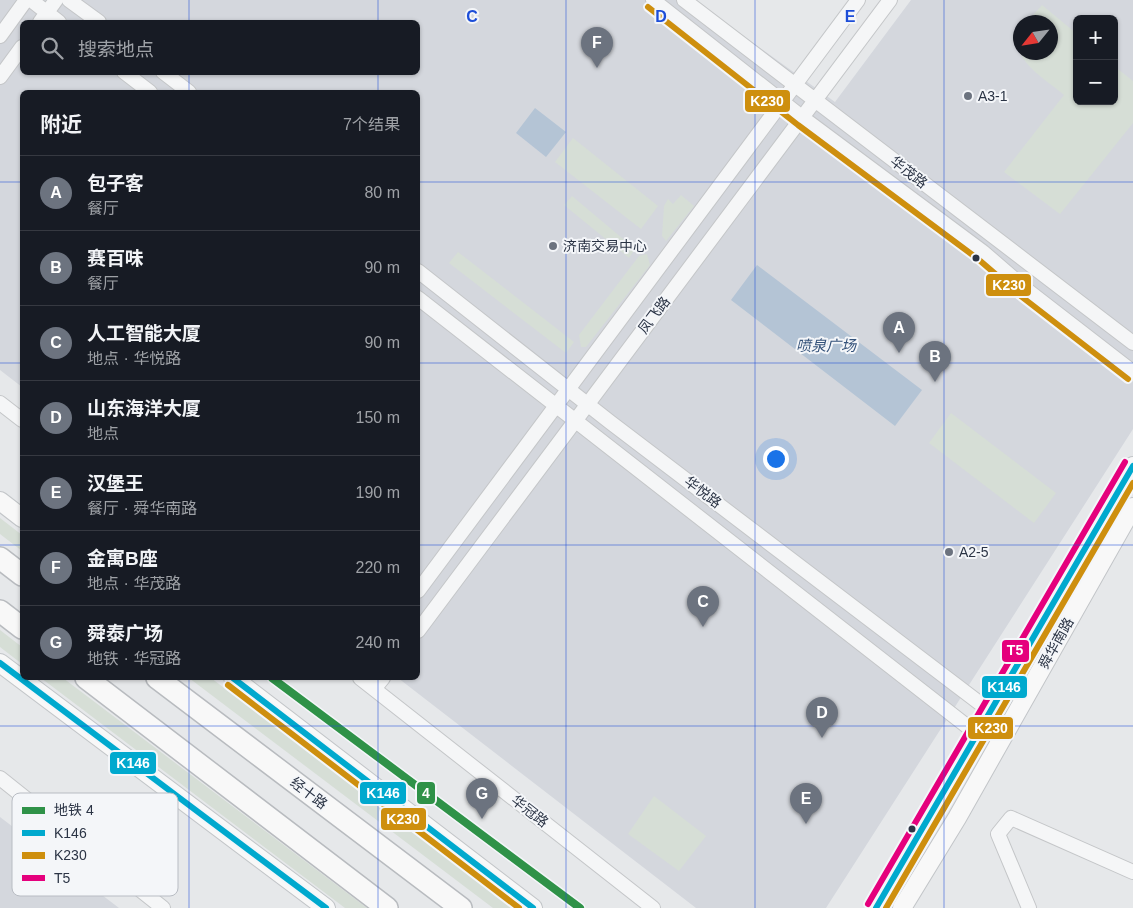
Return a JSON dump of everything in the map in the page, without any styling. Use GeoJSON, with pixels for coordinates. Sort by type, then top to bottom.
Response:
{"type":"FeatureCollection","features":[{"type":"Feature","properties":{"kind":"highway"},"geometry":{"type":"LineString","coordinates":[[0,558],[20,573]]}},
{"type":"Feature","properties":{"kind":"highway"},"geometry":{"type":"LineString","coordinates":[[0,611],[20,626]]}},
{"type":"Feature","properties":{"kind":"highway"},"geometry":{"type":"LineString","coordinates":[[89,680],[387,908]]}},
{"type":"Feature","properties":{"kind":"highway","name":"经十路"},"geometry":{"type":"LineString","coordinates":[[160,680],[461,908]]}},
{"type":"Feature","properties":{"kind":"main road","name":"舜华南路"},"geometry":{"type":"LineString","coordinates":[[876,908],[1133,466]]}},
{"type":"Feature","properties":{"kind":"main road"},"geometry":{"type":"LineString","coordinates":[[0,500],[20,516]]}},
{"type":"Feature","properties":{"kind":"main road","name":"舜华南路"},"geometry":{"type":"LineString","coordinates":[[902,908],[957,818],[1133,507]]}},
{"type":"Feature","properties":{"kind":"main road"},"geometry":{"type":"LineString","coordinates":[[0,663],[20,678]]}},
{"type":"Feature","properties":{"kind":"main road"},"geometry":{"type":"LineString","coordinates":[[23,680],[173,793]]}},
{"type":"Feature","properties":{"kind":"main road"},"geometry":{"type":"LineString","coordinates":[[236,680],[533,908]]}},
{"type":"Feature","properties":{"kind":"main road"},"geometry":{"type":"LineString","coordinates":[[178,797],[326,908]]}},
{"type":"Feature","properties":{"kind":"street"},"geometry":{"type":"LineString","coordinates":[[0,36],[26,0]]}},
{"type":"Feature","properties":{"kind":"street"},"geometry":{"type":"LineString","coordinates":[[31,0],[44,18],[56,0]]}},
{"type":"Feature","properties":{"kind":"street"},"geometry":{"type":"LineString","coordinates":[[69,0],[96,20]]}},
{"type":"Feature","properties":{"kind":"street","name":"华茂路"},"geometry":{"type":"LineString","coordinates":[[653,0],[782,102],[983,252],[1027,290],[1133,372]]}},
{"type":"Feature","properties":{"kind":"street","name":"华茂路"},"geometry":{"type":"LineString","coordinates":[[684,0],[1133,344]]}},
{"type":"Feature","properties":{"kind":"street","name":"凤飞路"},"geometry":{"type":"LineString","coordinates":[[420,588],[858,0]]}},
{"type":"Feature","properties":{"kind":"street","name":"凤飞路"},"geometry":{"type":"LineString","coordinates":[[420,629],[890,0]]}},
{"type":"Feature","properties":{"kind":"street"},"geometry":{"type":"LineString","coordinates":[[0,77],[20,50]]}},
{"type":"Feature","properties":{"kind":"street"},"geometry":{"type":"LineString","coordinates":[[128,75],[147,90]]}},
{"type":"Feature","properties":{"kind":"street"},"geometry":{"type":"LineString","coordinates":[[167,75],[186,90]]}},
{"type":"Feature","properties":{"kind":"street","name":"华悦路"},"geometry":{"type":"LineString","coordinates":[[420,272],[588,403],[990,711]]}},
{"type":"Feature","properties":{"kind":"street"},"geometry":{"type":"LineString","coordinates":[[420,300],[977,734]]}},
{"type":"Feature","properties":{"kind":"street"},"geometry":{"type":"LineString","coordinates":[[0,403],[20,418]]}},
{"type":"Feature","properties":{"kind":"street","name":"华冠路"},"geometry":{"type":"LineString","coordinates":[[379,683],[653,908]]}},
{"type":"Feature","properties":{"kind":"street"},"geometry":{"type":"LineString","coordinates":[[0,778],[19,793]]}},
{"type":"Feature","properties":{"kind":"street"},"geometry":{"type":"LineString","coordinates":[[1029,908],[998,834],[1011,818],[1133,872]]}},
{"type":"Feature","properties":{"kind":"street"},"geometry":{"type":"LineString","coordinates":[[149,896],[164,908]]}},
{"type":"Feature","properties":{"kind":"shaded area"},"geometry":{"type":"Polygon","coordinates":[[[0,0],[694,0],[835,102],[911,0],[1133,0],[1133,429],[826,908],[696,908],[401,680],[420,680],[420,90],[20,90],[20,385],[0,370],[0,0]]]}},
{"type":"Feature","properties":{"kind":"shaded area"},"geometry":{"type":"Polygon","coordinates":[[[1042,5],[1054,15],[1033,15],[1042,5]]]}},
{"type":"Feature","properties":{"kind":"shaded area"},"geometry":{"type":"Polygon","coordinates":[[[1058,18],[1073,31],[1073,105],[1118,105],[1118,69],[1133,81],[1133,123],[1060,214],[1004,172],[1064,95],[1025,61],[1058,60],[1058,18]]]}},
{"type":"Feature","properties":{"kind":"shaded area"},"geometry":{"type":"Polygon","coordinates":[[[573,138],[658,206],[641,229],[555,162],[573,138]]]}},
{"type":"Feature","properties":{"kind":"shaded area"},"geometry":{"type":"Polygon","coordinates":[[[681,195],[694,206],[666,241],[662,236],[664,206],[668,199],[673,204],[681,195]]]}},
{"type":"Feature","properties":{"kind":"shaded area"},"geometry":{"type":"Polygon","coordinates":[[[572,196],[635,249],[629,258],[564,205],[572,196]]]}},
{"type":"Feature","properties":{"kind":"shaded area"},"geometry":{"type":"Polygon","coordinates":[[[458,252],[574,342],[566,353],[449,263],[458,252]]]}},
{"type":"Feature","properties":{"kind":"shaded area"},"geometry":{"type":"Polygon","coordinates":[[[647,254],[650,265],[586,347],[581,347],[579,335],[639,256],[647,254]]]}},
{"type":"Feature","properties":{"kind":"shaded area"},"geometry":{"type":"Polygon","coordinates":[[[951,413],[1056,493],[1034,523],[929,443],[951,413]]]}},
{"type":"Feature","properties":{"kind":"shaded area"},"geometry":{"type":"Polygon","coordinates":[[[0,518],[20,533],[20,549],[0,534],[0,518]]]}},
{"type":"Feature","properties":{"kind":"shaded area"},"geometry":{"type":"Polygon","coordinates":[[[0,630],[20,645],[20,662],[0,647],[0,630]]]}},
{"type":"Feature","properties":{"kind":"shaded area"},"geometry":{"type":"Polygon","coordinates":[[[44,680],[66,680],[367,908],[345,908],[44,680]]]}},
{"type":"Feature","properties":{"kind":"shaded area"},"geometry":{"type":"Polygon","coordinates":[[[192,680],[214,680],[515,908],[493,908],[192,680]]]}},
{"type":"Feature","properties":{"kind":"shaded area"},"geometry":{"type":"Polygon","coordinates":[[[654,796],[706,836],[679,871],[628,834],[654,796]]]}},
{"type":"Feature","properties":{"kind":"shaded area"},"geometry":{"type":"Polygon","coordinates":[[[0,817],[12,826],[12,896],[103,896],[119,908],[0,908],[0,817]]]}},
{"type":"Feature","properties":{"kind":"water"},"geometry":{"type":"Polygon","coordinates":[[[535,108],[566,132],[546,157],[516,133],[535,108]]]}},
{"type":"Feature","properties":{"kind":"water","name":"喷泉广场"},"geometry":{"type":"Polygon","coordinates":[[[757,265],[922,390],[895,426],[731,300],[757,265]]]}},
{"type":"Feature","properties":{"kind":"metro line","name":"4"},"geometry":{"type":"LineString","coordinates":[[275,680],[580,908]]}},
{"type":"Feature","properties":{"kind":"transit line","name":"K230"},"geometry":{"type":"LineString","coordinates":[[648,7],[798,125],[978,259],[1022,297],[1128,379]]}},
{"type":"Feature","properties":{"kind":"transit line","name":"T5"},"geometry":{"type":"LineString","coordinates":[[868,904],[1125,462]]}},
{"type":"Feature","properties":{"kind":"transit line","name":"K146"},"geometry":{"type":"LineString","coordinates":[[876,908],[1133,466]]}},
{"type":"Feature","properties":{"kind":"transit line","name":"K230"},"geometry":{"type":"LineString","coordinates":[[886,908],[1133,483]]}},
{"type":"Feature","properties":{"kind":"transit line","name":"K146"},"geometry":{"type":"LineString","coordinates":[[0,663],[20,678]]}},
{"type":"Feature","properties":{"kind":"transit line","name":"K146"},"geometry":{"type":"LineString","coordinates":[[23,680],[173,793]]}},
{"type":"Feature","properties":{"kind":"transit line","name":"K146"},"geometry":{"type":"LineString","coordinates":[[236,680],[533,908]]}},
{"type":"Feature","properties":{"kind":"transit line","name":"K230"},"geometry":{"type":"LineString","coordinates":[[228,685],[519,908]]}},
{"type":"Feature","properties":{"kind":"transit line","name":"K146"},"geometry":{"type":"LineString","coordinates":[[178,797],[326,908]]}},
{"type":"Feature","properties":{"kind":"place","name":"金寓B座"},"geometry":{"type":"Point","coordinates":[597,68]}},
{"type":"Feature","properties":{"kind":"place","name":"A3-1"},"geometry":{"type":"Point","coordinates":[968,96]}},
{"type":"Feature","properties":{"kind":"place","name":"济南交易中心"},"geometry":{"type":"Point","coordinates":[553,246]}},
{"type":"Feature","properties":{"kind":"place","name":"包子客"},"geometry":{"type":"Point","coordinates":[899,353]}},
{"type":"Feature","properties":{"kind":"place","name":"赛百味"},"geometry":{"type":"Point","coordinates":[935,382]}},
{"type":"Feature","properties":{"kind":"place","name":"A2-5"},"geometry":{"type":"Point","coordinates":[949,552]}},
{"type":"Feature","properties":{"kind":"place","name":"人工智能大厦"},"geometry":{"type":"Point","coordinates":[703,627]}},
{"type":"Feature","properties":{"kind":"place","name":"山东海洋大厦"},"geometry":{"type":"Point","coordinates":[822,738]}},
{"type":"Feature","properties":{"kind":"place","name":"舜泰广场"},"geometry":{"type":"Point","coordinates":[482,819]}},
{"type":"Feature","properties":{"kind":"place","name":"汉堡王"},"geometry":{"type":"Point","coordinates":[806,824]}}]}
